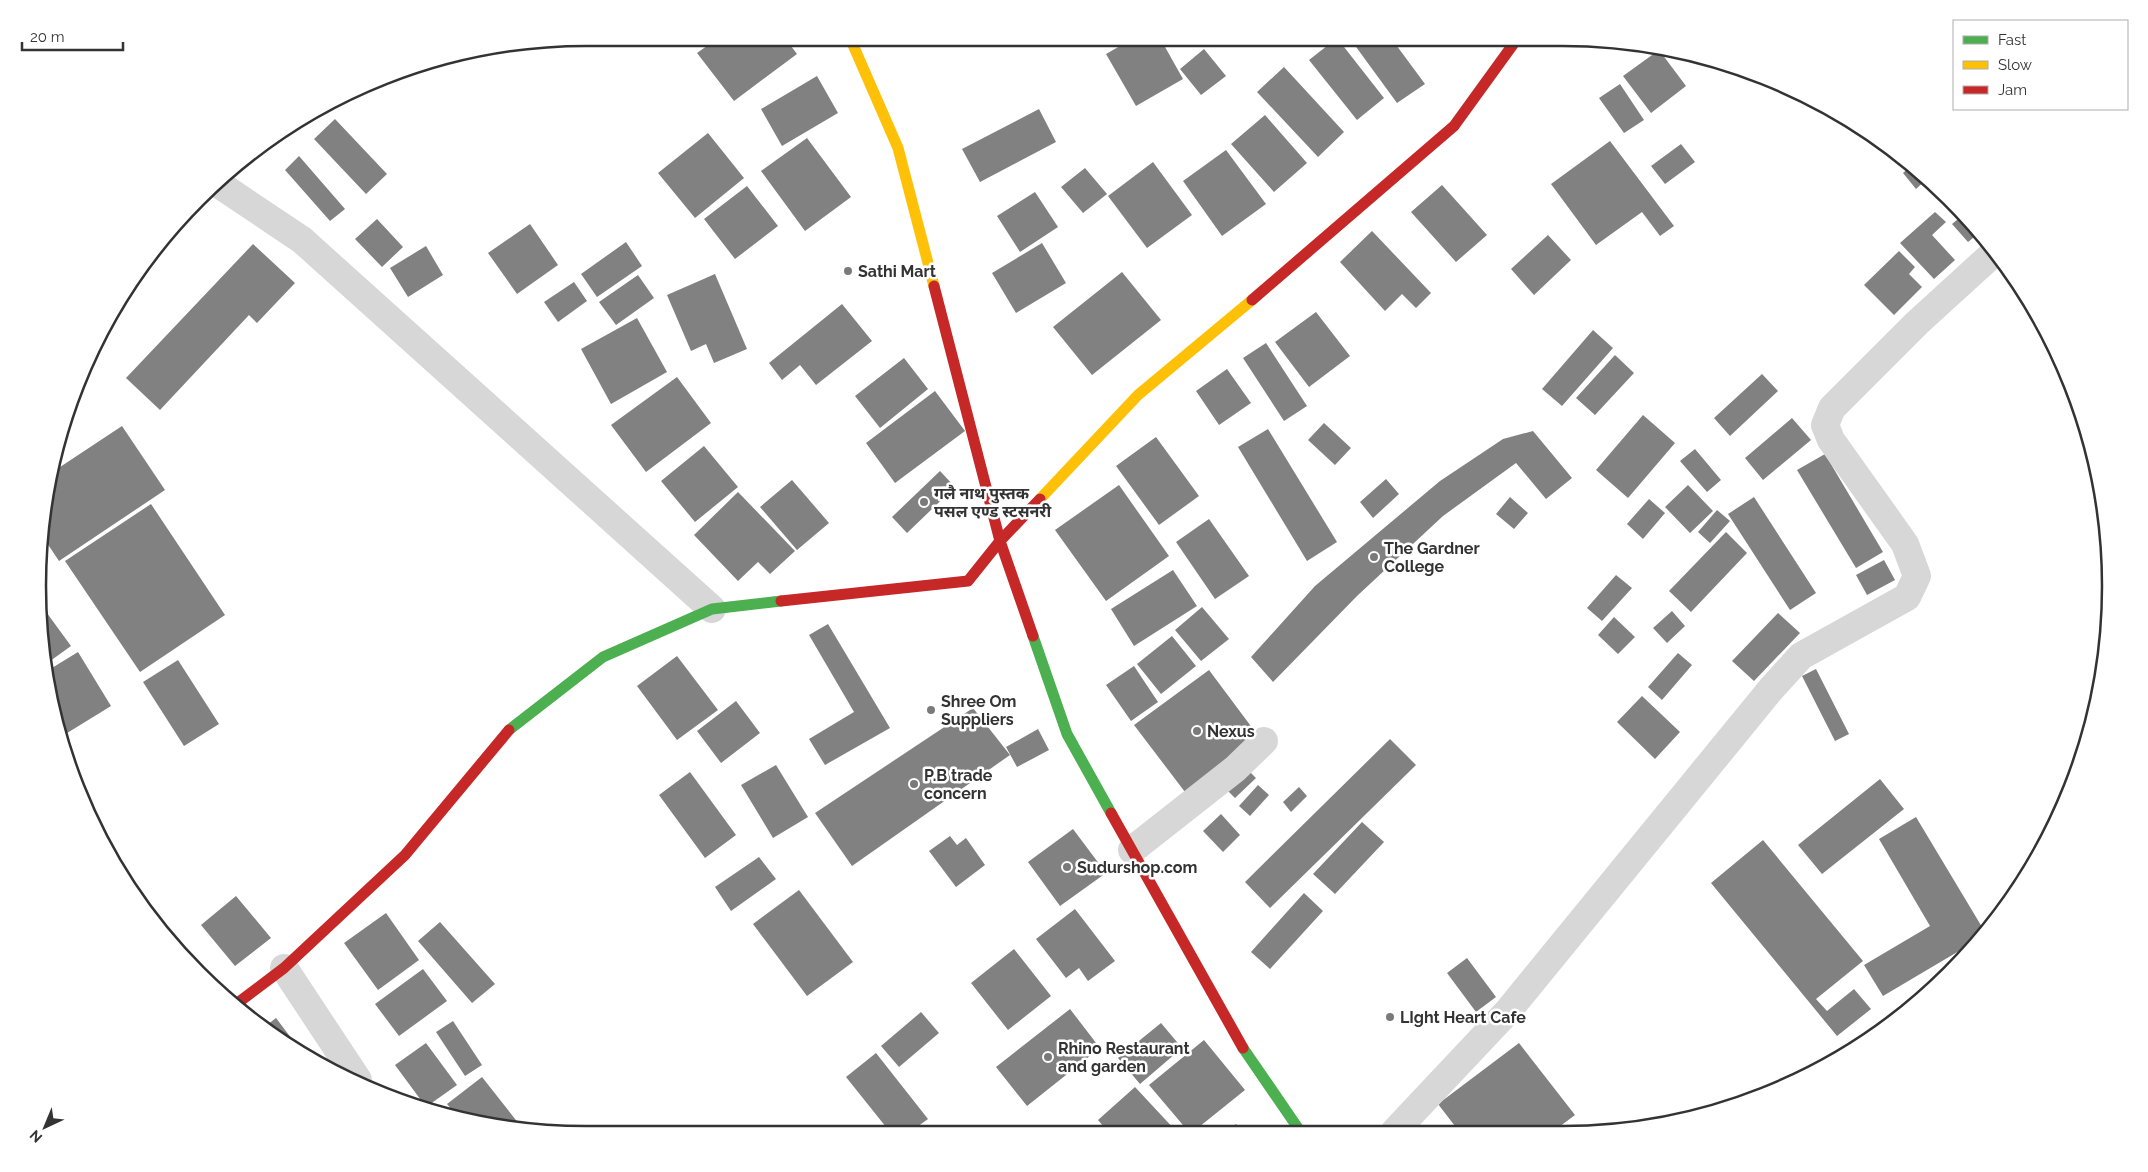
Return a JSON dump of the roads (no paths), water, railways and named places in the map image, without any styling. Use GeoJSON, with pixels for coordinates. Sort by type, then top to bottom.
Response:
{"type":"FeatureCollection","features":[{"type":"Feature","properties":{"kind":"street"},"geometry":{"type":"LineString","coordinates":[[853,46],[898,148],[1000,541],[1067,734],[1242,1047],[1297,1126]]}},
{"type":"Feature","properties":{"kind":"street"},"geometry":{"type":"LineString","coordinates":[[241,1001],[284,968],[404,855],[505,733],[603,657],[712,608],[968,581],[1000,541],[1138,395],[1327,237],[1454,126],[1512,46]]}},
{"type":"Feature","properties":{"kind":"street"},"geometry":{"type":"LineString","coordinates":[[223,186],[302,240],[712,608]]}},
{"type":"Feature","properties":{"kind":"street"},"geometry":{"type":"LineString","coordinates":[[1400,1126],[1508,1011],[1801,656],[1907,597],[1917,576],[1905,544],[1831,440],[1825,424],[1832,408],[1916,323],[1990,257]]}},
{"type":"Feature","properties":{"kind":"street"},"geometry":{"type":"LineString","coordinates":[[1132,850],[1235,768],[1264,741]]}},
{"type":"Feature","properties":{"kind":"street"},"geometry":{"type":"LineString","coordinates":[[284,968],[353,1073]]}},
{"type":"Feature","properties":{"kind":"place","name":"Sathi Mart"},"geometry":{"type":"Point","coordinates":[848,271]}},
{"type":"Feature","properties":{"kind":"place","name":"गलै नाथ पुस्तक पसल एण्ड स्टसनरी"},"geometry":{"type":"Point","coordinates":[924,502]}},
{"type":"Feature","properties":{"kind":"place","name":"The Gardner College"},"geometry":{"type":"Point","coordinates":[1374,557]}},
{"type":"Feature","properties":{"kind":"place","name":"Shree Om Suppliers"},"geometry":{"type":"Point","coordinates":[931,710]}},
{"type":"Feature","properties":{"kind":"place","name":"Nexus"},"geometry":{"type":"Point","coordinates":[1197,731]}},
{"type":"Feature","properties":{"kind":"place","name":"P.B trade concern"},"geometry":{"type":"Point","coordinates":[914,784]}},
{"type":"Feature","properties":{"kind":"place","name":"Sudurshop.com"},"geometry":{"type":"Point","coordinates":[1067,867]}},
{"type":"Feature","properties":{"kind":"place","name":"LIght Heart Cafe"},"geometry":{"type":"Point","coordinates":[1390,1017]}},
{"type":"Feature","properties":{"kind":"place","name":"Rhino Restaurant and garden"},"geometry":{"type":"Point","coordinates":[1048,1057]}}]}
